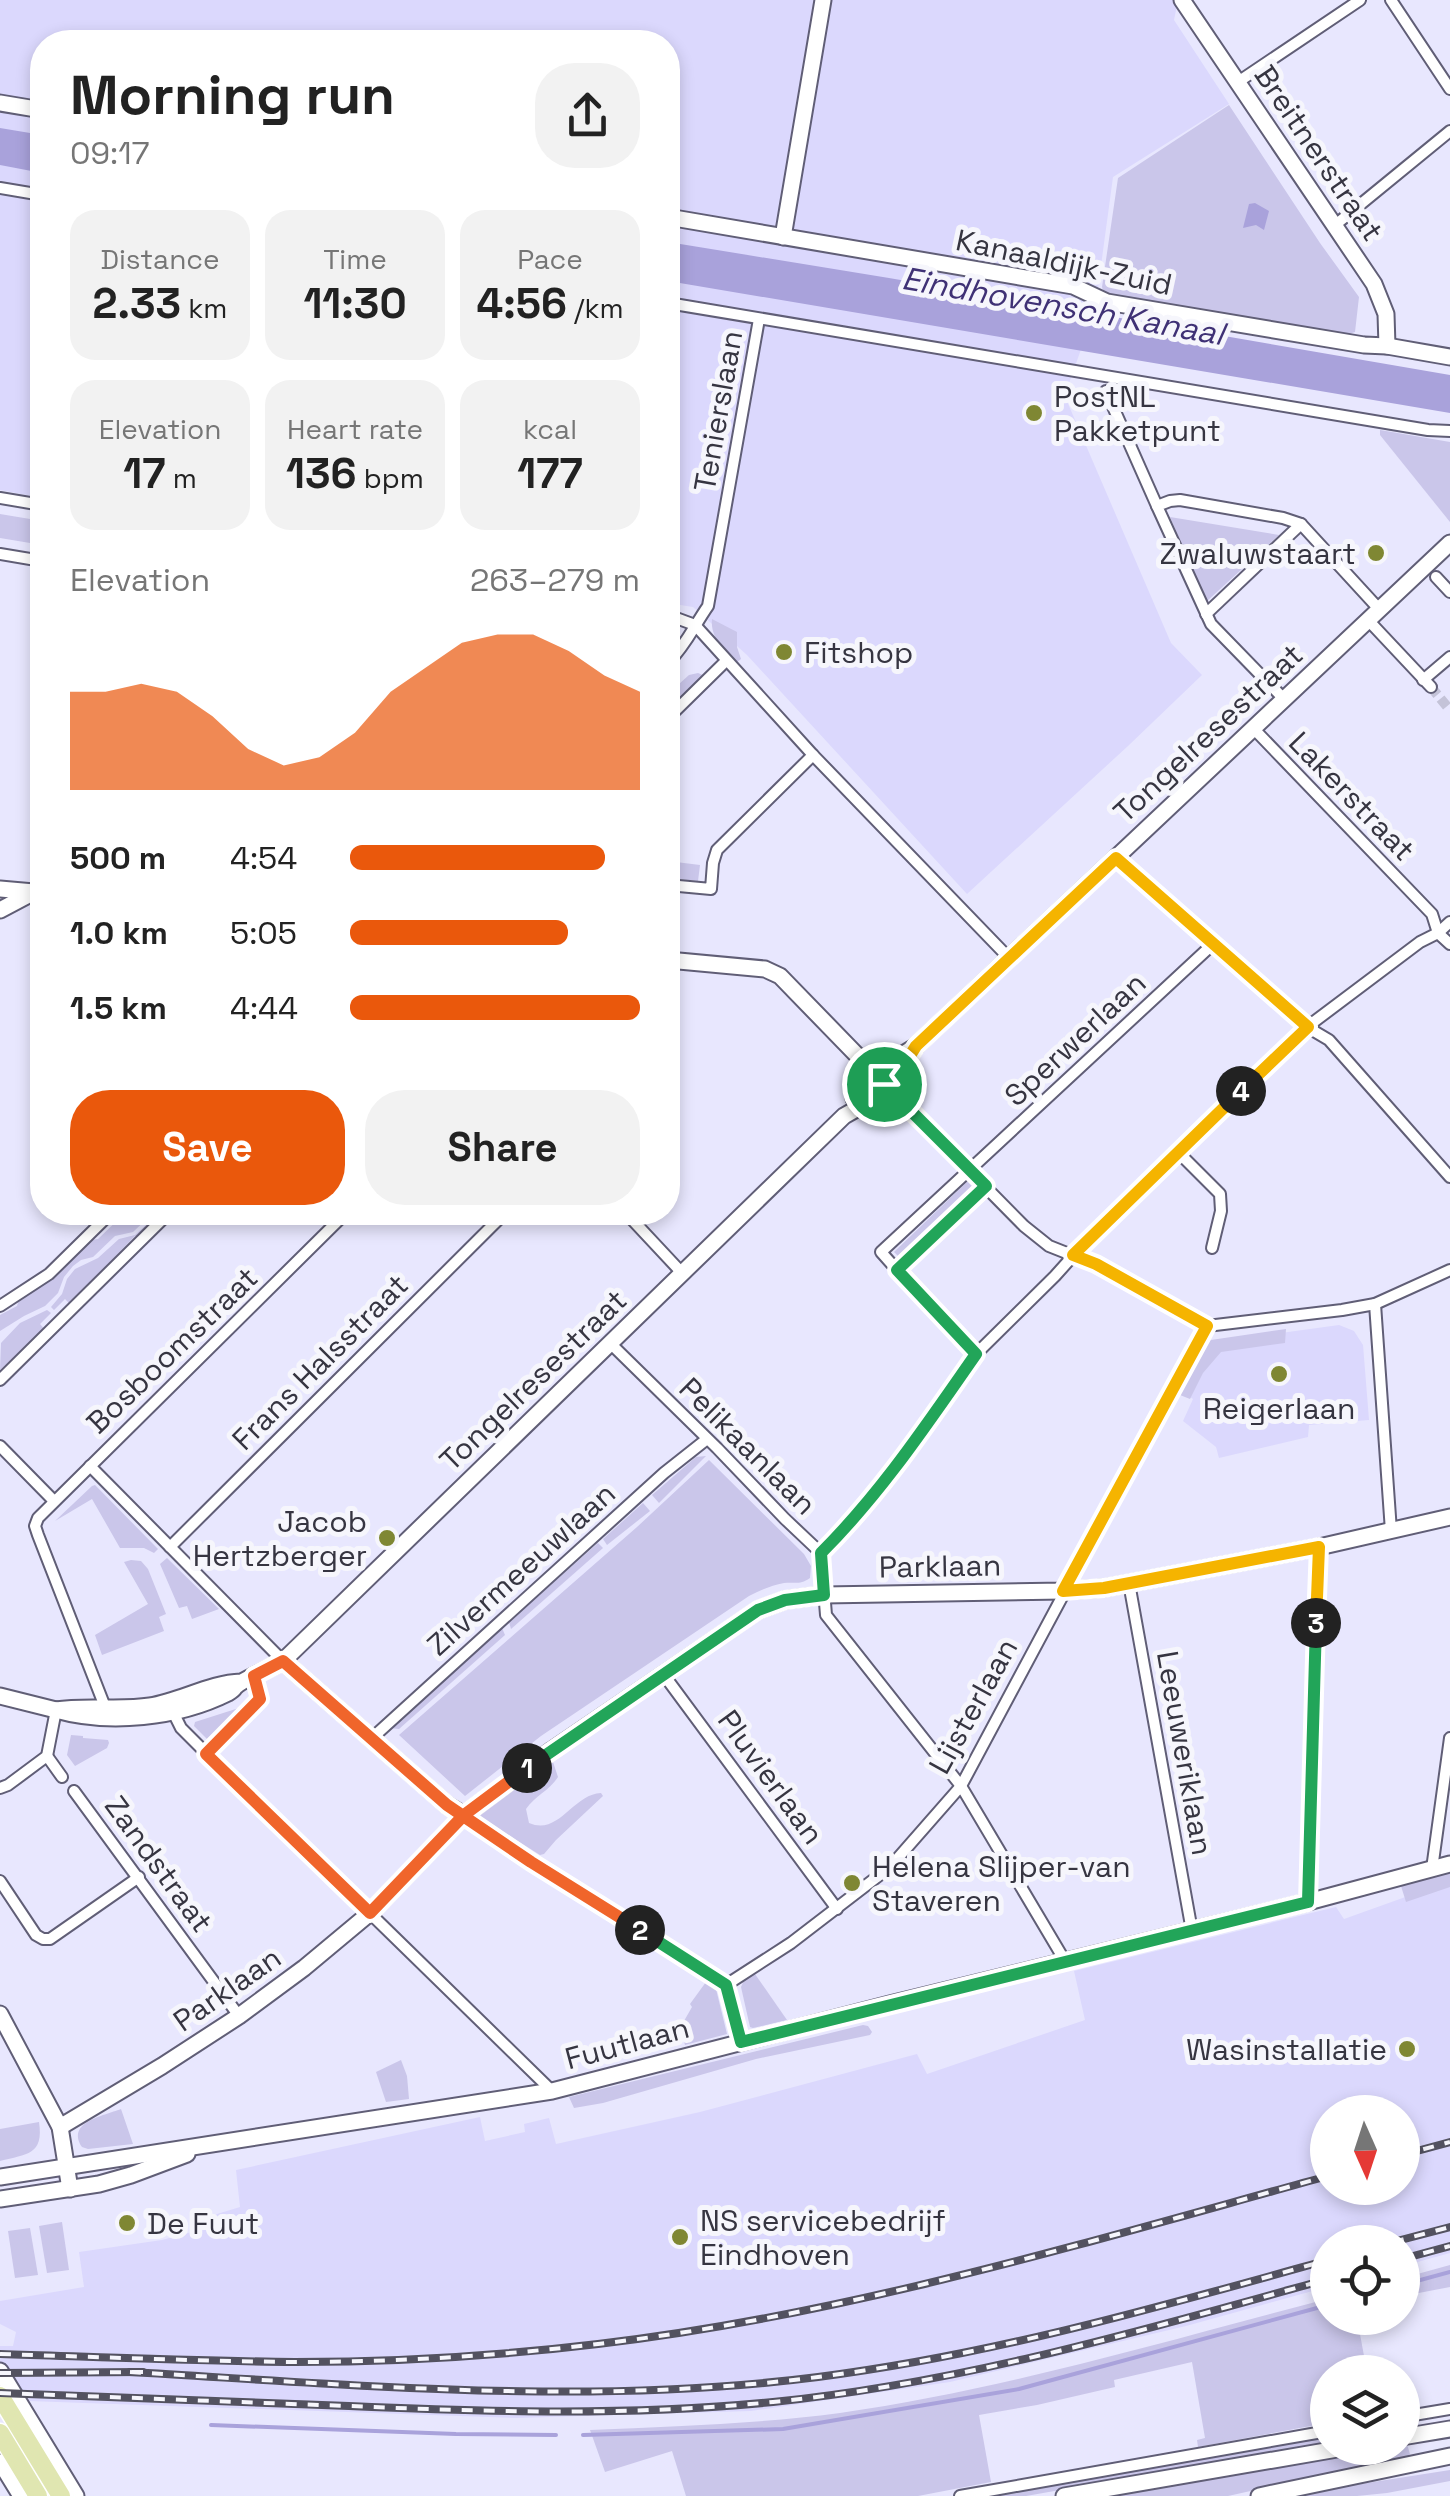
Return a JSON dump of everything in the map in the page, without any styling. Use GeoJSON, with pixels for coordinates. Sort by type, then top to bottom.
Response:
{"type":"FeatureCollection","features":[{"type":"Feature","properties":{"kind":"main road"},"geometry":{"type":"LineString","coordinates":[[0,2396],[61,2496]]}},
{"type":"Feature","properties":{"kind":"main road"},"geometry":{"type":"LineString","coordinates":[[0,2433],[38,2496]]}},
{"type":"Feature","properties":{"kind":"street"},"geometry":{"type":"LineString","coordinates":[[783,237],[823,0]]}},
{"type":"Feature","properties":{"kind":"street","name":"Breitnerstraat"},"geometry":{"type":"LineString","coordinates":[[1182,0],[1374,284],[1383,304],[1387,346]]}},
{"type":"Feature","properties":{"kind":"street"},"geometry":{"type":"LineString","coordinates":[[1238,82],[1360,0]]}},
{"type":"Feature","properties":{"kind":"street"},"geometry":{"type":"LineString","coordinates":[[1391,0],[1450,89]]}},
{"type":"Feature","properties":{"kind":"street"},"geometry":{"type":"LineString","coordinates":[[0,103],[30,108]]}},
{"type":"Feature","properties":{"kind":"street"},"geometry":{"type":"LineString","coordinates":[[1334,226],[1450,131]]}},
{"type":"Feature","properties":{"kind":"street"},"geometry":{"type":"LineString","coordinates":[[0,188],[30,193]]}},
{"type":"Feature","properties":{"kind":"street","name":"Kanaaldijk-Zuid"},"geometry":{"type":"LineString","coordinates":[[680,219],[1073,286],[1107,302],[1450,356]]}},
{"type":"Feature","properties":{"kind":"street"},"geometry":{"type":"LineString","coordinates":[[680,305],[1450,432]]}},
{"type":"Feature","properties":{"kind":"street","name":"Tenierslaan"},"geometry":{"type":"LineString","coordinates":[[680,650],[708,606],[712,591],[759,319]]}},
{"type":"Feature","properties":{"kind":"street"},"geometry":{"type":"LineString","coordinates":[[1106,391],[1211,624],[1284,699]]}},
{"type":"Feature","properties":{"kind":"street"},"geometry":{"type":"LineString","coordinates":[[0,498],[30,503]]}},
{"type":"Feature","properties":{"kind":"street"},"geometry":{"type":"LineString","coordinates":[[1158,506],[1180,500],[1301,524],[1427,684],[1450,657]]}},
{"type":"Feature","properties":{"kind":"street"},"geometry":{"type":"LineString","coordinates":[[1206,614],[1301,524]]}},
{"type":"Feature","properties":{"kind":"street","name":"Tongelresestraat"},"geometry":{"type":"LineString","coordinates":[[0,1696],[56,1710],[108,1713],[171,1706],[227,1682],[248,1679],[283,1661],[844,1116],[851,1101],[880,1080],[900,1056],[916,1046],[1450,542]]}},
{"type":"Feature","properties":{"kind":"street"},"geometry":{"type":"LineString","coordinates":[[0,554],[30,559]]}},
{"type":"Feature","properties":{"kind":"street"},"geometry":{"type":"LineString","coordinates":[[1436,578],[1450,592]]}},
{"type":"Feature","properties":{"kind":"street"},"geometry":{"type":"LineString","coordinates":[[680,619],[695,625],[1009,958]]}},
{"type":"Feature","properties":{"kind":"street"},"geometry":{"type":"LineString","coordinates":[[680,706],[726,662]]}},
{"type":"Feature","properties":{"kind":"street","name":"Lakerstraat"},"geometry":{"type":"LineString","coordinates":[[1253,728],[1432,914],[1438,933],[1450,944]]}},
{"type":"Feature","properties":{"kind":"street"},"geometry":{"type":"LineString","coordinates":[[680,886],[711,888],[713,863],[725,840],[814,755]]}},
{"type":"Feature","properties":{"kind":"street"},"geometry":{"type":"LineString","coordinates":[[1116,858],[1308,1027],[1329,1040],[1450,1178]]}},
{"type":"Feature","properties":{"kind":"street"},"geometry":{"type":"LineString","coordinates":[[0,889],[30,890]]}},
{"type":"Feature","properties":{"kind":"street"},"geometry":{"type":"LineString","coordinates":[[0,910],[30,894]]}},
{"type":"Feature","properties":{"kind":"street"},"geometry":{"type":"LineString","coordinates":[[821,1553],[899,1465],[976,1354],[1073,1255],[1308,1027],[1450,922]]}},
{"type":"Feature","properties":{"kind":"street","name":"Sperwerlaan"},"geometry":{"type":"LineString","coordinates":[[897,1270],[880,1252],[1213,944]]}},
{"type":"Feature","properties":{"kind":"street"},"geometry":{"type":"LineString","coordinates":[[680,961],[766,969],[780,976],[1024,1226],[1049,1246],[1096,1264],[1207,1326],[1375,1304],[1450,1270]]}},
{"type":"Feature","properties":{"kind":"street"},"geometry":{"type":"LineString","coordinates":[[1177,1151],[1220,1194],[1221,1210],[1212,1248]]}},
{"type":"Feature","properties":{"kind":"street"},"geometry":{"type":"LineString","coordinates":[[976,1354],[897,1270],[986,1186]]}},
{"type":"Feature","properties":{"kind":"street"},"geometry":{"type":"LineString","coordinates":[[0,1306],[49,1274],[99,1225]]}},
{"type":"Feature","properties":{"kind":"street"},"geometry":{"type":"LineString","coordinates":[[0,1380],[157,1225]]}},
{"type":"Feature","properties":{"kind":"street","name":"Bosboomstraat"},"geometry":{"type":"LineString","coordinates":[[108,1713],[35,1526],[38,1518],[334,1225]]}},
{"type":"Feature","properties":{"kind":"street","name":"Frans Halsstraat"},"geometry":{"type":"LineString","coordinates":[[170,1546],[493,1225]]}},
{"type":"Feature","properties":{"kind":"street"},"geometry":{"type":"LineString","coordinates":[[637,1225],[682,1274]]}},
{"type":"Feature","properties":{"kind":"street"},"geometry":{"type":"LineString","coordinates":[[1375,1304],[1391,1531]]}},
{"type":"Feature","properties":{"kind":"street","name":"Lijsterlaan"},"geometry":{"type":"LineString","coordinates":[[726,1985],[791,1943],[890,1867],[961,1786],[1207,1326]]}},
{"type":"Feature","properties":{"kind":"street","name":"Pelikaanlaan"},"geometry":{"type":"LineString","coordinates":[[610,1344],[821,1553],[824,1595]]}},
{"type":"Feature","properties":{"kind":"street","name":"Zilvermeeuwlaan"},"geometry":{"type":"LineString","coordinates":[[371,1739],[664,1473],[707,1439]]}},
{"type":"Feature","properties":{"kind":"street"},"geometry":{"type":"LineString","coordinates":[[0,1446],[54,1501]]}},
{"type":"Feature","properties":{"kind":"street"},"geometry":{"type":"LineString","coordinates":[[90,1466],[283,1661],[447,1805],[726,1985],[741,2042]]}},
{"type":"Feature","properties":{"kind":"street","name":"Parklaan"},"geometry":{"type":"LineString","coordinates":[[60,2128],[239,2016],[304,1968],[370,1913],[464,1815],[758,1610],[785,1600],[824,1595],[1063,1591],[1129,1583],[1450,1518]]}},
{"type":"Feature","properties":{"kind":"street"},"geometry":{"type":"LineString","coordinates":[[1308,1902],[1319,1547]]}},
{"type":"Feature","properties":{"kind":"street","name":"Leeuweriklaan"},"geometry":{"type":"LineString","coordinates":[[1129,1583],[1192,1931]]}},
{"type":"Feature","properties":{"kind":"street"},"geometry":{"type":"LineString","coordinates":[[824,1595],[826,1615],[961,1786],[1066,1961]]}},
{"type":"Feature","properties":{"kind":"street","name":"Pluvierlaan"},"geometry":{"type":"LineString","coordinates":[[664,1676],[837,1909]]}},
{"type":"Feature","properties":{"kind":"street"},"geometry":{"type":"LineString","coordinates":[[206,1754],[260,1699],[248,1679]]}},
{"type":"Feature","properties":{"kind":"street"},"geometry":{"type":"LineString","coordinates":[[171,1706],[181,1728],[206,1754],[552,2092]]}},
{"type":"Feature","properties":{"kind":"street"},"geometry":{"type":"LineString","coordinates":[[0,1788],[47,1756],[56,1710]]}},
{"type":"Feature","properties":{"kind":"street"},"geometry":{"type":"LineString","coordinates":[[1432,1869],[1450,1738]]}},
{"type":"Feature","properties":{"kind":"street"},"geometry":{"type":"LineString","coordinates":[[47,1756],[62,1776]]}},
{"type":"Feature","properties":{"kind":"street","name":"Zandstraat"},"geometry":{"type":"LineString","coordinates":[[74,1791],[239,2016]]}},
{"type":"Feature","properties":{"kind":"street","name":"Fuutlaan"},"geometry":{"type":"LineString","coordinates":[[0,2177],[552,2092],[1450,1864]]}},
{"type":"Feature","properties":{"kind":"street"},"geometry":{"type":"LineString","coordinates":[[0,1880],[43,1940],[50,1939],[139,1877]]}},
{"type":"Feature","properties":{"kind":"street"},"geometry":{"type":"LineString","coordinates":[[0,2014],[60,2128],[70,2190]]}},
{"type":"Feature","properties":{"kind":"street","name":"Fuutlaan"},"geometry":{"type":"LineString","coordinates":[[0,2199],[70,2190],[132,2174],[218,2142]]}},
{"type":"Feature","properties":{"kind":"street"},"geometry":{"type":"LineString","coordinates":[[0,2372],[76,2496]]}},
{"type":"Feature","properties":{"kind":"street"},"geometry":{"type":"LineString","coordinates":[[1420,2415],[1450,2409]]}},
{"type":"Feature","properties":{"kind":"street"},"geometry":{"type":"LineString","coordinates":[[1420,2434],[1450,2429]]}},
{"type":"Feature","properties":{"kind":"street"},"geometry":{"type":"LineString","coordinates":[[960,2496],[1310,2434]]}},
{"type":"Feature","properties":{"kind":"street"},"geometry":{"type":"LineString","coordinates":[[1064,2496],[1310,2454]]}},
{"type":"Feature","properties":{"kind":"street"},"geometry":{"type":"LineString","coordinates":[[1259,2496],[1450,2456]]}},
{"type":"Feature","properties":{"kind":"street"},"geometry":{"type":"LineString","coordinates":[[0,2462],[21,2496]]}},
{"type":"Feature","properties":{"kind":"shaded area"},"geometry":{"type":"Polygon","coordinates":[[[0,0],[1178,0],[1174,20],[1229,104],[1113,177],[1095,310],[1066,399],[1171,643],[1202,675],[967,894],[747,655],[693,607],[680,605],[680,30],[30,30],[30,496],[0,490],[0,0]]]}},
{"type":"Feature","properties":{"kind":"shaded area"},"geometry":{"type":"Polygon","coordinates":[[[1229,105],[1359,297],[1355,332],[1340,337],[1104,294],[1118,178],[1229,105]]]}},
{"type":"Feature","properties":{"kind":"shaded area"},"geometry":{"type":"Polygon","coordinates":[[[0,128],[30,133],[30,171],[0,165],[0,128]]]}},
{"type":"Feature","properties":{"kind":"shaded area"},"geometry":{"type":"Polygon","coordinates":[[[1249,204],[1269,211],[1264,230],[1256,225],[1243,228],[1249,204]]]}},
{"type":"Feature","properties":{"kind":"shaded area"},"geometry":{"type":"Polygon","coordinates":[[[680,244],[1450,375],[1450,413],[680,283],[680,244]]]}},
{"type":"Feature","properties":{"kind":"shaded area"},"geometry":{"type":"Polygon","coordinates":[[[1380,430],[1450,442],[1450,522],[1380,435],[1380,430]]]}},
{"type":"Feature","properties":{"kind":"shaded area"},"geometry":{"type":"Polygon","coordinates":[[[0,514],[30,519],[30,543],[0,538],[0,514]]]}},
{"type":"Feature","properties":{"kind":"shaded area"},"geometry":{"type":"Polygon","coordinates":[[[1170,517],[1279,535],[1206,602],[1170,517]]]}},
{"type":"Feature","properties":{"kind":"shaded area"},"geometry":{"type":"Polygon","coordinates":[[[712,619],[737,632],[741,659],[737,662],[716,638],[712,619]]]}},
{"type":"Feature","properties":{"kind":"shaded area"},"geometry":{"type":"Polygon","coordinates":[[[689,675],[705,676],[680,701],[680,683],[689,675]]]}},
{"type":"Feature","properties":{"kind":"shaded area"},"geometry":{"type":"Polygon","coordinates":[[[680,862],[700,865],[698,881],[680,879],[680,862]]]}},
{"type":"Feature","properties":{"kind":"shaded area"},"geometry":{"type":"Polygon","coordinates":[[[969,1180],[976,1187],[901,1259],[894,1252],[969,1180]]]}},
{"type":"Feature","properties":{"kind":"shaded area"},"geometry":{"type":"Polygon","coordinates":[[[113,1225],[140,1225],[133,1232],[115,1236],[93,1257],[73,1266],[58,1293],[45,1306],[0,1331],[0,1315],[47,1282],[91,1240],[98,1239],[113,1225]]]}},
{"type":"Feature","properties":{"kind":"shaded area"},"geometry":{"type":"Polygon","coordinates":[[[146,1225],[152,1225],[141,1236],[135,1236],[71,1305],[65,1299],[54,1310],[51,1307],[75,1269],[98,1258],[119,1239],[135,1235],[146,1225]]]}},
{"type":"Feature","properties":{"kind":"shaded area"},"geometry":{"type":"Polygon","coordinates":[[[47,1310],[51,1313],[40,1324],[46,1331],[0,1370],[1,1343],[20,1323],[47,1310]]]}},
{"type":"Feature","properties":{"kind":"shaded area","name":"Reigerlaan"},"geometry":{"type":"Polygon","coordinates":[[[1339,1325],[1354,1331],[1363,1345],[1369,1420],[1309,1425],[1308,1437],[1219,1458],[1216,1447],[1183,1421],[1193,1399],[1184,1393],[1209,1343],[1339,1325]]]}},
{"type":"Feature","properties":{"kind":"shaded area"},"geometry":{"type":"Polygon","coordinates":[[[1286,1329],[1285,1343],[1221,1352],[1203,1373],[1190,1399],[1175,1393],[1204,1341],[1286,1329]]]}},
{"type":"Feature","properties":{"kind":"shaded area"},"geometry":{"type":"Polygon","coordinates":[[[706,1456],[659,1503],[652,1495],[696,1457],[706,1456]]]}},
{"type":"Feature","properties":{"kind":"shaded area"},"geometry":{"type":"Polygon","coordinates":[[[709,1460],[804,1554],[811,1566],[810,1578],[775,1585],[749,1596],[541,1736],[465,1796],[399,1735],[709,1460]]]}},
{"type":"Feature","properties":{"kind":"shaded area"},"geometry":{"type":"Polygon","coordinates":[[[95,1485],[158,1549],[154,1553],[144,1548],[120,1548],[92,1499],[55,1521],[95,1485]]]}},
{"type":"Feature","properties":{"kind":"shaded area"},"geometry":{"type":"Polygon","coordinates":[[[643,1503],[650,1511],[607,1545],[603,1539],[643,1503]]]}},
{"type":"Feature","properties":{"kind":"shaded area"},"geometry":{"type":"Polygon","coordinates":[[[598,1543],[603,1548],[511,1629],[509,1622],[598,1543]]]}},
{"type":"Feature","properties":{"kind":"shaded area"},"geometry":{"type":"Polygon","coordinates":[[[167,1558],[219,1609],[192,1619],[187,1606],[179,1608],[160,1564],[167,1558]]]}},
{"type":"Feature","properties":{"kind":"shaded area"},"geometry":{"type":"Polygon","coordinates":[[[141,1561],[148,1569],[166,1614],[159,1617],[164,1631],[102,1655],[95,1635],[148,1604],[124,1562],[141,1561]]]}},
{"type":"Feature","properties":{"kind":"shaded area"},"geometry":{"type":"Polygon","coordinates":[[[502,1628],[505,1635],[399,1729],[389,1728],[502,1628]]]}},
{"type":"Feature","properties":{"kind":"shaded area"},"geometry":{"type":"Polygon","coordinates":[[[242,1707],[207,1739],[194,1726],[195,1722],[242,1707]]]}},
{"type":"Feature","properties":{"kind":"shaded area"},"geometry":{"type":"Polygon","coordinates":[[[71,1735],[109,1743],[107,1748],[75,1766],[67,1755],[71,1735]]]}},
{"type":"Feature","properties":{"kind":"shaded area"},"geometry":{"type":"Polygon","coordinates":[[[552,1759],[558,1777],[526,1809],[529,1823],[549,1824],[591,1795],[603,1796],[540,1855],[477,1815],[552,1759]]]}},
{"type":"Feature","properties":{"kind":"shaded area"},"geometry":{"type":"Polygon","coordinates":[[[1450,1871],[1450,1887],[1406,1902],[1401,1886],[1450,1871]]]}},
{"type":"Feature","properties":{"kind":"shaded area"},"geometry":{"type":"Polygon","coordinates":[[[1450,1881],[1450,2253],[1420,2261],[1420,2225],[1310,2225],[1310,2292],[1186,2326],[950,2382],[751,2411],[516,2418],[0,2400],[0,2346],[13,2346],[16,2332],[0,2324],[0,2301],[84,2287],[79,2252],[162,2240],[199,2230],[217,2214],[240,2207],[236,2170],[480,2117],[485,2141],[525,2132],[524,2124],[549,2118],[556,2144],[700,2112],[917,2054],[927,2074],[1085,2020],[1074,1971],[1336,1907],[1344,1919],[1450,1881]]]}},
{"type":"Feature","properties":{"kind":"shaded area"},"geometry":{"type":"Polygon","coordinates":[[[755,1974],[787,2020],[750,2027],[741,1987],[744,1980],[755,1974]]]}},
{"type":"Feature","properties":{"kind":"shaded area"},"geometry":{"type":"Polygon","coordinates":[[[706,1982],[716,1989],[727,2034],[685,2045],[680,2028],[690,2004],[706,1982]]]}},
{"type":"Feature","properties":{"kind":"shaded area"},"geometry":{"type":"Polygon","coordinates":[[[868,2026],[870,2035],[756,2059],[603,2103],[574,2108],[569,2097],[868,2026]]]}},
{"type":"Feature","properties":{"kind":"shaded area"},"geometry":{"type":"Polygon","coordinates":[[[401,2060],[409,2099],[386,2102],[376,2072],[401,2060]]]}},
{"type":"Feature","properties":{"kind":"shaded area"},"geometry":{"type":"Polygon","coordinates":[[[121,2109],[133,2144],[82,2147],[78,2138],[83,2126],[121,2109]]]}},
{"type":"Feature","properties":{"kind":"shaded area"},"geometry":{"type":"Polygon","coordinates":[[[39,2122],[39,2141],[32,2151],[0,2161],[0,2129],[39,2122]]]}},
{"type":"Feature","properties":{"kind":"shaded area"},"geometry":{"type":"Polygon","coordinates":[[[62,2222],[69,2270],[47,2273],[39,2226],[62,2222]]]}},
{"type":"Feature","properties":{"kind":"shaded area"},"geometry":{"type":"Polygon","coordinates":[[[30,2228],[38,2275],[15,2278],[8,2231],[30,2228]]]}},
{"type":"Feature","properties":{"kind":"shaded area"},"geometry":{"type":"Polygon","coordinates":[[[1450,2265],[1450,2287],[1420,2293],[1420,2273],[1450,2265]]]}},
{"type":"Feature","properties":{"kind":"shaded area"},"geometry":{"type":"Polygon","coordinates":[[[1310,2303],[1310,2335],[1360,2335],[1364,2355],[1310,2355],[1310,2426],[1198,2447],[1197,2440],[1205,2438],[1192,2362],[1114,2380],[1115,2387],[979,2415],[991,2482],[918,2496],[686,2496],[672,2451],[605,2472],[590,2430],[840,2413],[963,2391],[1310,2303]]]}},
{"type":"Feature","properties":{"kind":"shaded area"},"geometry":{"type":"Polygon","coordinates":[[[1310,2438],[1310,2446],[1026,2496],[983,2496],[1310,2438]]]}},
{"type":"Feature","properties":{"kind":"shaded area"},"geometry":{"type":"Polygon","coordinates":[[[1310,2461],[1310,2465],[1368,2465],[1228,2496],[1107,2496],[1310,2461]]]}},
{"type":"Feature","properties":{"kind":"shaded area"},"geometry":{"type":"Polygon","coordinates":[[[1450,2470],[1450,2481],[1387,2493],[1284,2496],[1450,2470]]]}},
{"type":"Feature","properties":{"kind":"waterway"},"geometry":{"type":"LineString","coordinates":[[1420,2280],[1450,2272]]}},
{"type":"Feature","properties":{"kind":"waterway"},"geometry":{"type":"LineString","coordinates":[[583,2435],[783,2429],[1019,2389],[1310,2310]]}},
{"type":"Feature","properties":{"kind":"waterway"},"geometry":{"type":"LineString","coordinates":[[211,2425],[556,2435]]}},
{"type":"Feature","properties":{"kind":"tunnel"},"geometry":{"type":"LineString","coordinates":[[1431,687],[1450,710]]}},
{"type":"Feature","properties":{"kind":"railway"},"geometry":{"type":"LineString","coordinates":[[1420,2150],[1450,2142]]}},
{"type":"Feature","properties":{"kind":"railway"},"geometry":{"type":"LineString","coordinates":[[0,2354],[333,2362],[447,2358],[598,2344],[691,2331],[875,2296],[1057,2251],[1310,2181]]}},
{"type":"Feature","properties":{"kind":"railway"},"geometry":{"type":"LineString","coordinates":[[1420,2235],[1450,2227]]}},
{"type":"Feature","properties":{"kind":"railway"},"geometry":{"type":"LineString","coordinates":[[1420,2254],[1450,2246]]}},
{"type":"Feature","properties":{"kind":"railway"},"geometry":{"type":"LineString","coordinates":[[130,2372],[474,2390],[560,2392],[732,2386],[883,2368],[1011,2343],[1310,2265]]}},
{"type":"Feature","properties":{"kind":"railway"},"geometry":{"type":"LineString","coordinates":[[0,2393],[508,2411],[614,2411],[773,2402],[914,2382],[1052,2353],[1310,2284]]}},
{"type":"Feature","properties":{"kind":"railway"},"geometry":{"type":"LineString","coordinates":[[0,2373],[143,2372]]}},
{"type":"Feature","properties":{"kind":"place","name":"PostNL Pakketpunt"},"geometry":{"type":"Point","coordinates":[1034,413]}},
{"type":"Feature","properties":{"kind":"place","name":"Zwaluwstaart"},"geometry":{"type":"Point","coordinates":[1376,553]}},
{"type":"Feature","properties":{"kind":"place","name":"Fitshop"},"geometry":{"type":"Point","coordinates":[784,652]}},
{"type":"Feature","properties":{"kind":"place","name":"Reigerlaan"},"geometry":{"type":"Point","coordinates":[1279,1374]}},
{"type":"Feature","properties":{"kind":"place","name":"Jacob Hertzberger"},"geometry":{"type":"Point","coordinates":[387,1538]}},
{"type":"Feature","properties":{"kind":"place","name":"Helena Slijper-van Staveren"},"geometry":{"type":"Point","coordinates":[852,1883]}},
{"type":"Feature","properties":{"kind":"place","name":"Wasinstallatie"},"geometry":{"type":"Point","coordinates":[1407,2049]}},
{"type":"Feature","properties":{"kind":"place","name":"De Fuut"},"geometry":{"type":"Point","coordinates":[127,2223]}},
{"type":"Feature","properties":{"kind":"place","name":"NS servicebedrijf Eindhoven"},"geometry":{"type":"Point","coordinates":[680,2237]}},
{"type":"Feature","properties":{"kind":"route"},"geometry":{"type":"LineString","coordinates":[[884,1084],[916,1046],[1116,858],[1308,1027],[1073,1255],[1207,1326],[1063,1591],[1104,1588],[1319,1547],[1308,1902],[741,2042],[726,1985],[531,1862],[464,1815],[447,1805],[283,1661],[254,1676],[260,1699],[206,1754],[370,1913],[464,1815],[552,1750],[758,1610],[785,1600],[824,1595],[821,1553],[899,1465],[976,1354],[897,1270],[986,1186],[884,1084]]}},
{"type":"Feature","properties":{"kind":"water label","name":"Eindhovensch Kanaal"},"geometry":{"type":"Point","coordinates":[1063,306]}}]}
